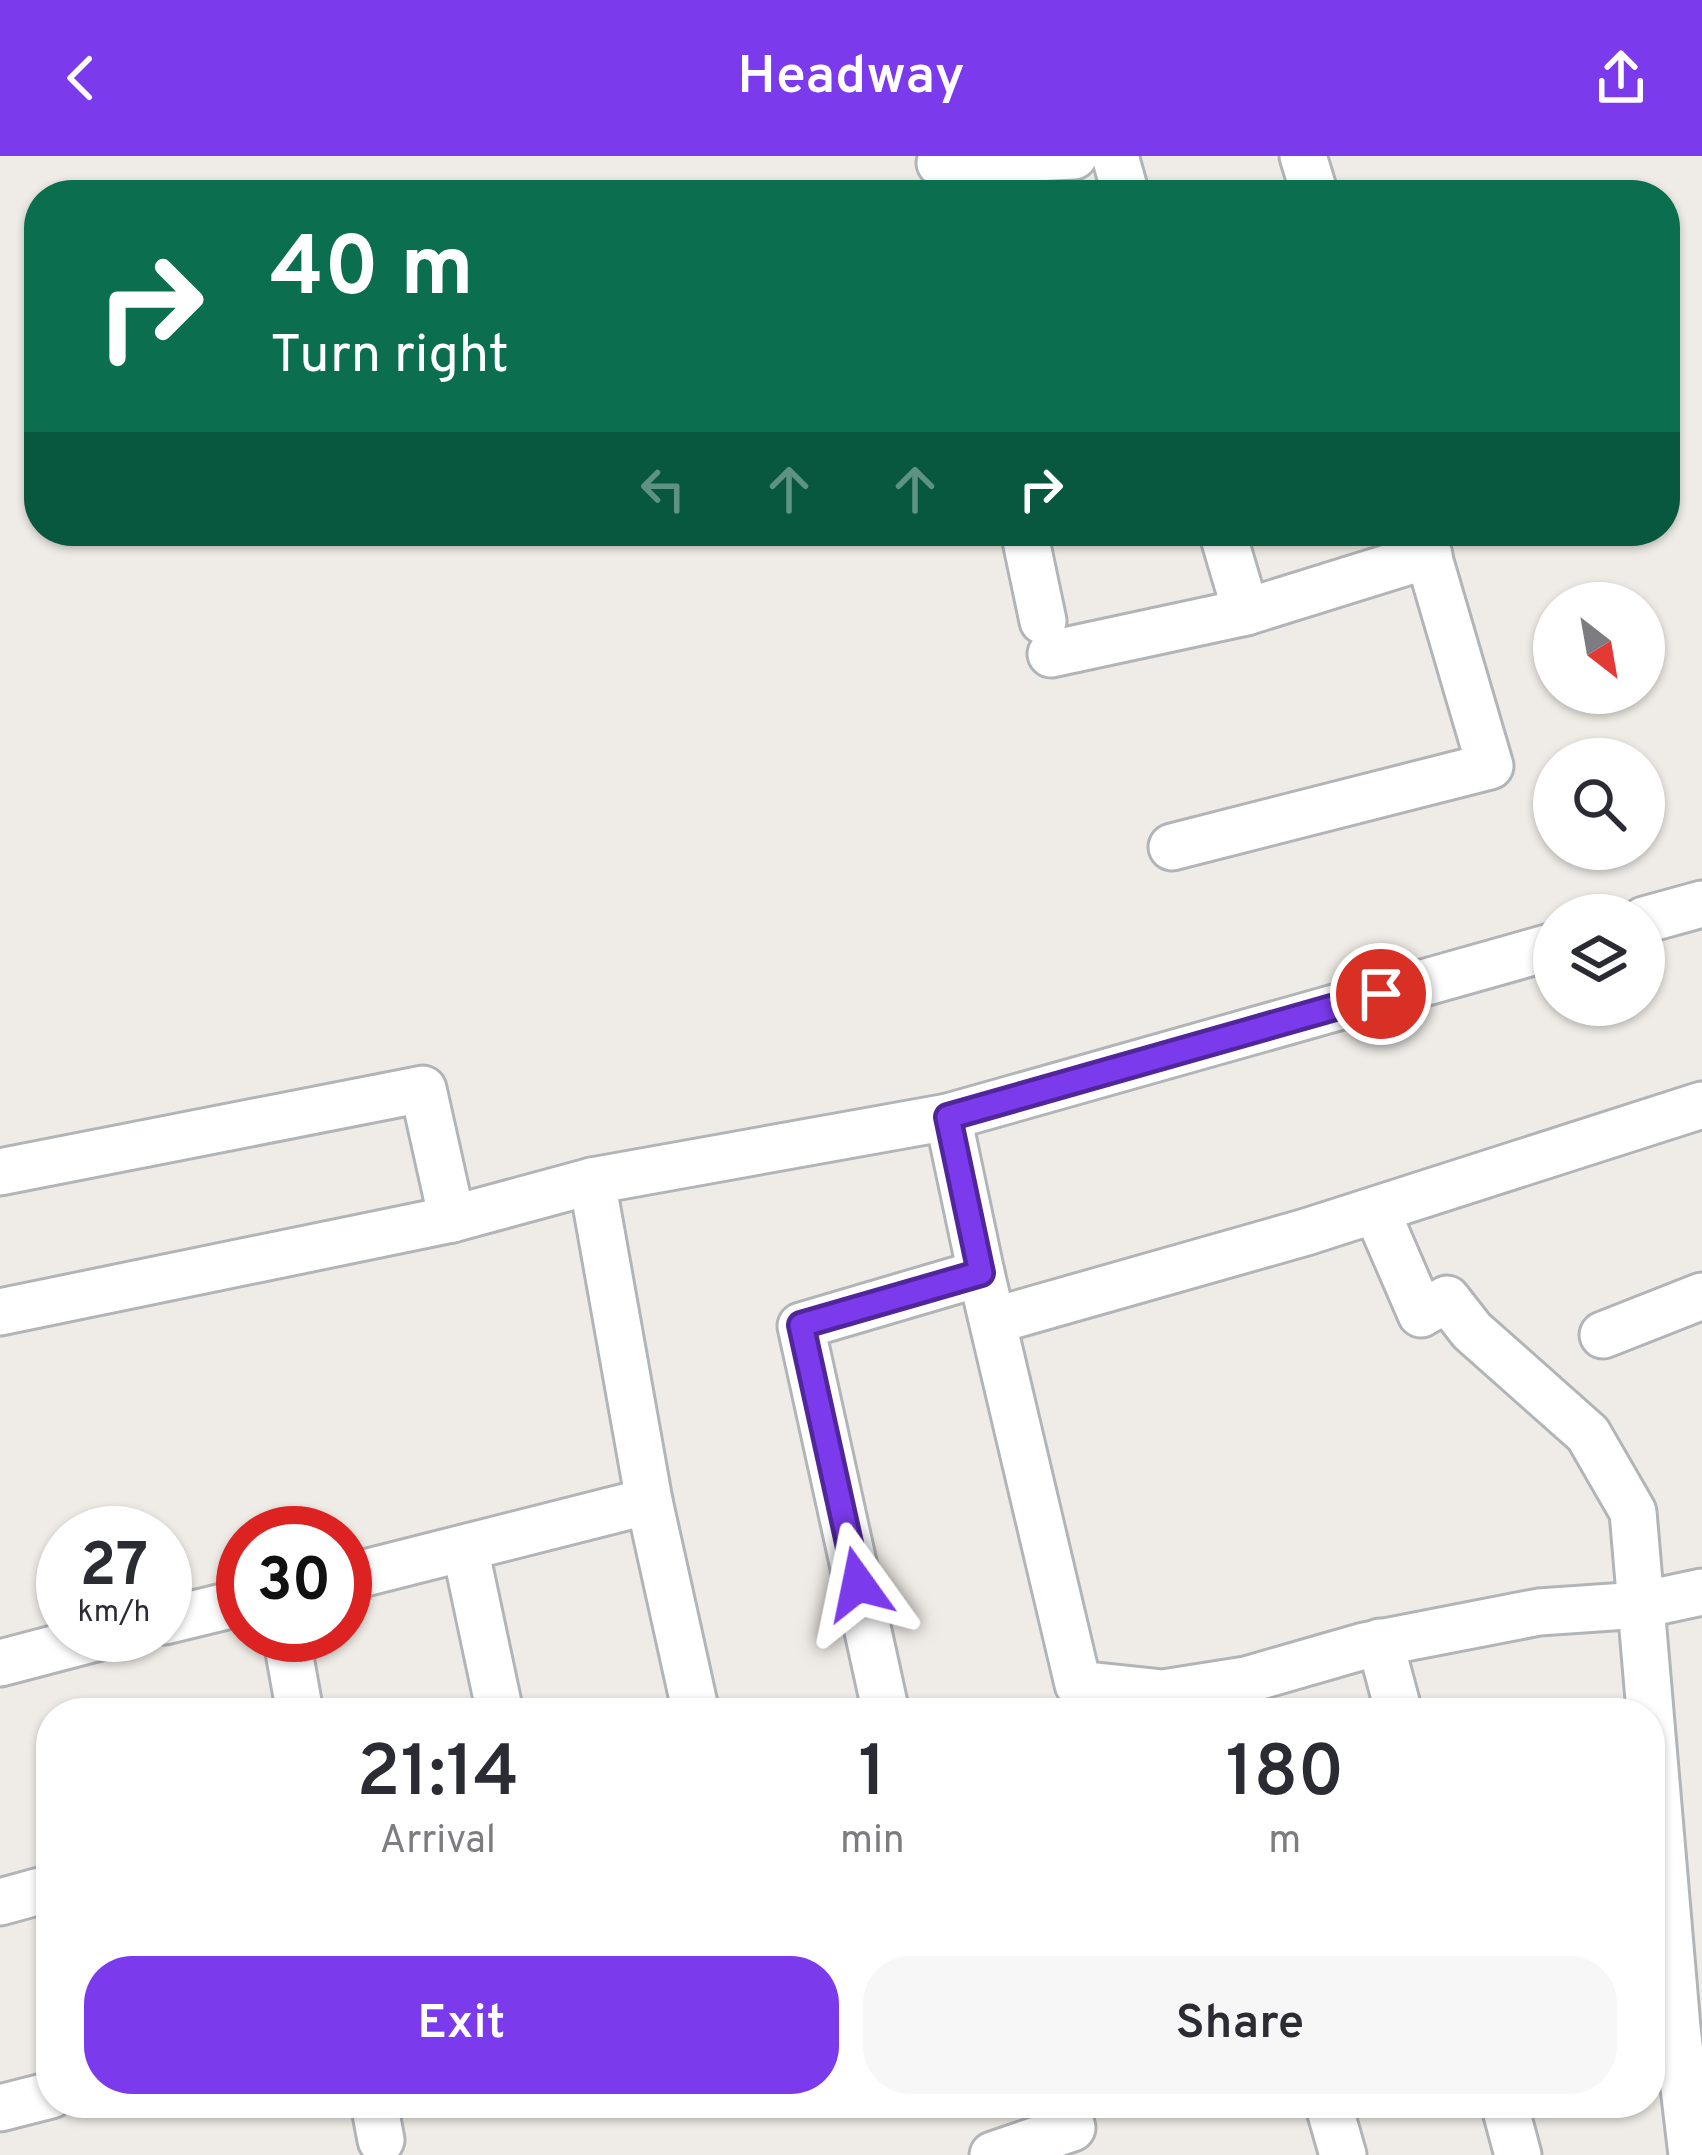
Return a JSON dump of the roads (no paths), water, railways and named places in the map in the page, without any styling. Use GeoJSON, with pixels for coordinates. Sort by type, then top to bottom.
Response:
{"type":"FeatureCollection","features":[{"type":"Feature","properties":{"kind":"street"},"geometry":{"type":"LineString","coordinates":[[942,171],[1074,156]]}},
{"type":"Feature","properties":{"kind":"street"},"geometry":{"type":"LineString","coordinates":[[1027,546],[1047,637],[1246,612],[1417,546]]}},
{"type":"Feature","properties":{"kind":"street"},"geometry":{"type":"LineString","coordinates":[[1226,546],[1246,612]]}},
{"type":"Feature","properties":{"kind":"street"},"geometry":{"type":"LineString","coordinates":[[1172,847],[1490,766],[1426,546]]}},
{"type":"Feature","properties":{"kind":"street"},"geometry":{"type":"LineString","coordinates":[[1665,914],[1702,904]]}},
{"type":"Feature","properties":{"kind":"street"},"geometry":{"type":"LineString","coordinates":[[0,1312],[452,1219],[592,1181],[948,1117],[1533,952]]}},
{"type":"Feature","properties":{"kind":"street"},"geometry":{"type":"LineString","coordinates":[[0,1172],[423,1089],[452,1219]]}},
{"type":"Feature","properties":{"kind":"street"},"geometry":{"type":"LineString","coordinates":[[993,1321],[1376,1210],[1702,1105]]}},
{"type":"Feature","properties":{"kind":"street"},"geometry":{"type":"LineString","coordinates":[[948,1117],[1078,1684],[1210,1698]]}},
{"type":"Feature","properties":{"kind":"street"},"geometry":{"type":"LineString","coordinates":[[592,1181],[649,1501],[693,1698]]}},
{"type":"Feature","properties":{"kind":"street"},"geometry":{"type":"LineString","coordinates":[[1376,1210],[1421,1314],[1447,1299],[1472,1331],[1588,1434],[1633,1512],[1650,1698]]}},
{"type":"Feature","properties":{"kind":"street"},"geometry":{"type":"LineString","coordinates":[[883,1698],[801,1325],[981,1273]]}},
{"type":"Feature","properties":{"kind":"street"},"geometry":{"type":"LineString","coordinates":[[1603,1335],[1702,1296]]}},
{"type":"Feature","properties":{"kind":"street"},"geometry":{"type":"LineString","coordinates":[[372,1571],[649,1501]]}},
{"type":"Feature","properties":{"kind":"street"},"geometry":{"type":"LineString","coordinates":[[465,1548],[497,1698]]}},
{"type":"Feature","properties":{"kind":"street"},"geometry":{"type":"LineString","coordinates":[[1221,1698],[1246,1681],[1380,1642],[1539,1612],[1641,1605],[1702,1592]]}},
{"type":"Feature","properties":{"kind":"street"},"geometry":{"type":"LineString","coordinates":[[1380,1642],[1395,1698]]}},
{"type":"Feature","properties":{"kind":"street"},"geometry":{"type":"LineString","coordinates":[[0,1663],[36,1654]]}},
{"type":"Feature","properties":{"kind":"street"},"geometry":{"type":"LineString","coordinates":[[291,1662],[297,1698]]}},
{"type":"Feature","properties":{"kind":"street"},"geometry":{"type":"LineString","coordinates":[[1665,1850],[1692,2155]]}},
{"type":"Feature","properties":{"kind":"street"},"geometry":{"type":"LineString","coordinates":[[0,1902],[36,1892]]}},
{"type":"Feature","properties":{"kind":"street"},"geometry":{"type":"LineString","coordinates":[[0,2108],[36,2099]]}},
{"type":"Feature","properties":{"kind":"street"},"geometry":{"type":"LineString","coordinates":[[993,2155],[1072,2128],[1070,2118]]}},
{"type":"Feature","properties":{"kind":"street"},"geometry":{"type":"LineString","coordinates":[[1332,2118],[1342,2155]]}},
{"type":"Feature","properties":{"kind":"street"},"geometry":{"type":"LineString","coordinates":[[1508,2118],[1518,2155]]}}]}
